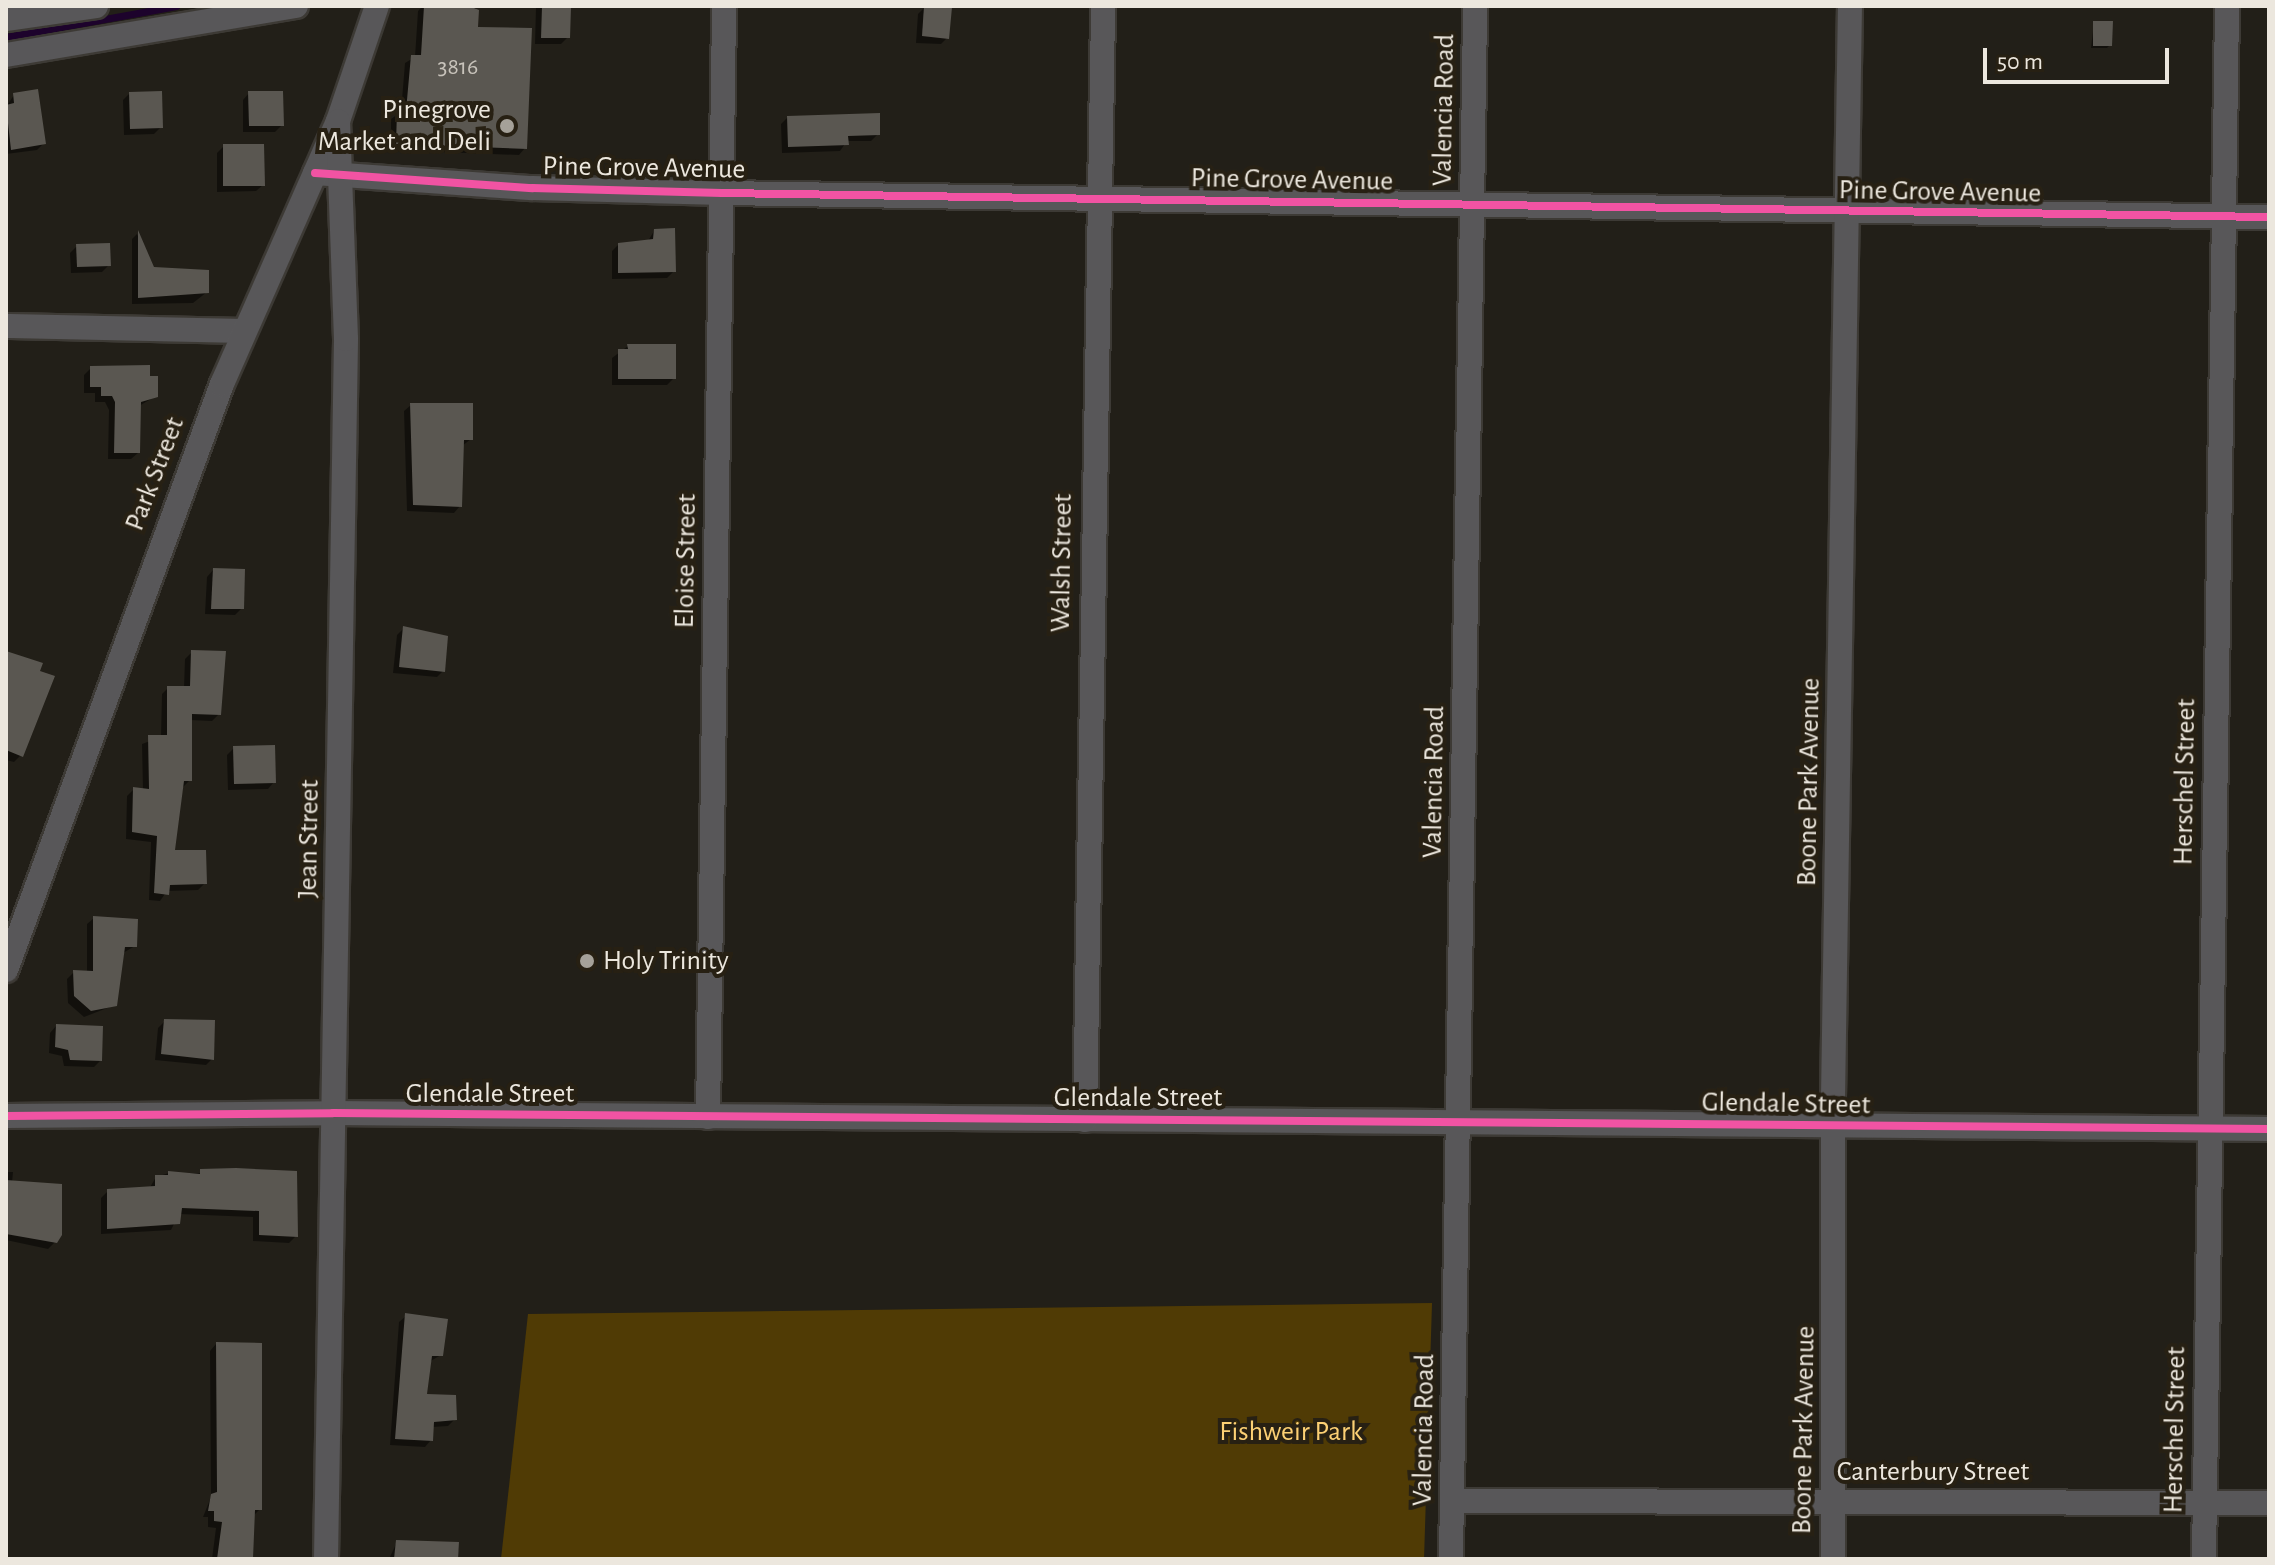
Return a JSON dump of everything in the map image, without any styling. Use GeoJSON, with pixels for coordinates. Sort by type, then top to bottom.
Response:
{"type":"FeatureCollection","features":[{"type":"Feature","properties":{"kind":"street"},"geometry":{"type":"LineString","coordinates":[[6,19],[96,6]]}},
{"type":"Feature","properties":{"kind":"street"},"geometry":{"type":"LineString","coordinates":[[6,55],[296,6]]}},
{"type":"Feature","properties":{"kind":"street","name":"Park Street"},"geometry":{"type":"LineString","coordinates":[[6,970],[100,705],[244,331],[338,121],[377,6]]}},
{"type":"Feature","properties":{"kind":"street","name":"Eloise Street"},"geometry":{"type":"LineString","coordinates":[[708,1117],[724,6]]}},
{"type":"Feature","properties":{"kind":"street","name":"Walsh Street"},"geometry":{"type":"LineString","coordinates":[[1085,1120],[1097,198],[1103,6]]}},
{"type":"Feature","properties":{"kind":"street","name":"Valencia Road"},"geometry":{"type":"LineString","coordinates":[[1451,1559],[1475,6]]}},
{"type":"Feature","properties":{"kind":"street","name":"Boone Park Avenue"},"geometry":{"type":"LineString","coordinates":[[1833,1559],[1850,6]]}},
{"type":"Feature","properties":{"kind":"street","name":"Herschel Street"},"geometry":{"type":"LineString","coordinates":[[2204,1559],[2227,6]]}},
{"type":"Feature","properties":{"kind":"street","name":"Jean Street"},"geometry":{"type":"LineString","coordinates":[[326,1559],[346,339],[338,121]]}},
{"type":"Feature","properties":{"kind":"street","name":"Pine Grove Avenue"},"geometry":{"type":"LineString","coordinates":[[315,173],[722,193],[1472,203],[1849,213],[2269,217]]}},
{"type":"Feature","properties":{"kind":"street"},"geometry":{"type":"LineString","coordinates":[[6,326],[244,331]]}},
{"type":"Feature","properties":{"kind":"street","name":"Glendale Street"},"geometry":{"type":"LineString","coordinates":[[6,1116],[333,1113],[2269,1129]]}},
{"type":"Feature","properties":{"kind":"street","name":"Canterbury Street"},"geometry":{"type":"LineString","coordinates":[[1452,1501],[2269,1503]]}},
{"type":"Feature","properties":{"kind":"green space","name":"Fishweir Park"},"geometry":{"type":"Polygon","coordinates":[[[1432,1303],[1424,1559],[501,1559],[528,1314],[1432,1303]]]}},
{"type":"Feature","properties":{"kind":"building"},"geometry":{"type":"Polygon","coordinates":[[[424,6],[469,6],[479,10],[478,27],[532,28],[527,149],[396,144],[397,110],[406,111],[411,55],[421,55],[424,6]]]}},
{"type":"Feature","properties":{"kind":"building"},"geometry":{"type":"Polygon","coordinates":[[[542,6],[571,6],[570,38],[541,38],[542,6]]]}},
{"type":"Feature","properties":{"kind":"building"},"geometry":{"type":"Polygon","coordinates":[[[924,6],[952,7],[949,39],[922,36],[924,6]]]}},
{"type":"Feature","properties":{"kind":"building"},"geometry":{"type":"Polygon","coordinates":[[[2093,21],[2113,21],[2112,46],[2093,46],[2093,21]]]}},
{"type":"Feature","properties":{"kind":"building"},"geometry":{"type":"Polygon","coordinates":[[[38,89],[46,144],[11,150],[6,105],[14,103],[13,93],[38,89]]]}},
{"type":"Feature","properties":{"kind":"building"},"geometry":{"type":"Polygon","coordinates":[[[162,91],[163,128],[130,129],[129,92],[162,91]]]}},
{"type":"Feature","properties":{"kind":"building"},"geometry":{"type":"Polygon","coordinates":[[[248,91],[283,91],[284,126],[249,126],[248,91]]]}},
{"type":"Feature","properties":{"kind":"building"},"geometry":{"type":"Polygon","coordinates":[[[880,113],[880,135],[848,136],[849,145],[788,147],[787,116],[880,113]]]}},
{"type":"Feature","properties":{"kind":"building"},"geometry":{"type":"Polygon","coordinates":[[[223,144],[264,144],[265,186],[223,186],[223,144]]]}},
{"type":"Feature","properties":{"kind":"building"},"geometry":{"type":"Polygon","coordinates":[[[675,228],[676,272],[618,273],[618,243],[653,239],[654,229],[675,228]]]}},
{"type":"Feature","properties":{"kind":"building"},"geometry":{"type":"Polygon","coordinates":[[[138,230],[154,267],[209,270],[209,293],[138,298],[138,230]]]}},
{"type":"Feature","properties":{"kind":"building"},"geometry":{"type":"Polygon","coordinates":[[[110,243],[111,266],[77,267],[76,244],[110,243]]]}},
{"type":"Feature","properties":{"kind":"building"},"geometry":{"type":"Polygon","coordinates":[[[627,344],[676,344],[676,379],[618,379],[618,349],[628,349],[627,344]]]}},
{"type":"Feature","properties":{"kind":"building"},"geometry":{"type":"Polygon","coordinates":[[[150,365],[150,376],[158,376],[158,397],[141,402],[140,453],[114,453],[115,402],[112,396],[101,396],[101,387],[90,387],[90,366],[150,365]]]}},
{"type":"Feature","properties":{"kind":"building"},"geometry":{"type":"Polygon","coordinates":[[[410,403],[473,403],[473,440],[464,440],[462,507],[413,505],[410,403]]]}},
{"type":"Feature","properties":{"kind":"building"},"geometry":{"type":"Polygon","coordinates":[[[213,568],[245,569],[244,609],[211,609],[213,568]]]}},
{"type":"Feature","properties":{"kind":"building"},"geometry":{"type":"Polygon","coordinates":[[[403,626],[448,636],[445,672],[399,667],[403,626]]]}},
{"type":"Feature","properties":{"kind":"building"},"geometry":{"type":"Polygon","coordinates":[[[191,650],[226,651],[221,715],[192,714],[192,781],[184,781],[175,850],[206,850],[207,884],[170,885],[169,895],[154,893],[157,836],[132,832],[133,787],[149,789],[148,735],[167,735],[167,686],[190,686],[191,650]]]}},
{"type":"Feature","properties":{"kind":"building"},"geometry":{"type":"Polygon","coordinates":[[[6,651],[43,663],[40,671],[55,676],[23,757],[6,750],[6,651]]]}},
{"type":"Feature","properties":{"kind":"building"},"geometry":{"type":"Polygon","coordinates":[[[275,745],[276,783],[234,784],[233,746],[275,745]]]}},
{"type":"Feature","properties":{"kind":"building"},"geometry":{"type":"Polygon","coordinates":[[[93,916],[138,919],[137,947],[125,947],[117,1006],[91,1011],[74,996],[73,970],[93,971],[93,916]]]}},
{"type":"Feature","properties":{"kind":"building"},"geometry":{"type":"Polygon","coordinates":[[[164,1019],[215,1020],[214,1060],[161,1054],[164,1019]]]}},
{"type":"Feature","properties":{"kind":"building"},"geometry":{"type":"Polygon","coordinates":[[[56,1024],[103,1026],[102,1061],[70,1060],[68,1050],[55,1047],[56,1024]]]}},
{"type":"Feature","properties":{"kind":"building"},"geometry":{"type":"Polygon","coordinates":[[[200,1169],[297,1171],[298,1237],[259,1235],[259,1211],[182,1208],[180,1224],[107,1229],[107,1189],[155,1186],[155,1175],[168,1175],[168,1171],[200,1174],[200,1169]]]}},
{"type":"Feature","properties":{"kind":"building"},"geometry":{"type":"Polygon","coordinates":[[[6,1180],[62,1184],[62,1235],[57,1243],[6,1234],[6,1180]]]}},
{"type":"Feature","properties":{"kind":"building"},"geometry":{"type":"Polygon","coordinates":[[[405,1313],[448,1319],[443,1356],[432,1356],[427,1394],[456,1395],[457,1420],[434,1422],[433,1441],[395,1439],[405,1313]]]}},
{"type":"Feature","properties":{"kind":"building"},"geometry":{"type":"Polygon","coordinates":[[[216,1342],[262,1343],[262,1510],[255,1510],[253,1559],[217,1559],[222,1522],[214,1521],[214,1511],[208,1511],[211,1494],[217,1492],[216,1342]]]}},
{"type":"Feature","properties":{"kind":"building"},"geometry":{"type":"Polygon","coordinates":[[[396,1540],[459,1542],[458,1559],[394,1559],[396,1540]]]}},
{"type":"Feature","properties":{"kind":"waterway"},"geometry":{"type":"LineString","coordinates":[[6,37],[176,6]]}},
{"type":"Feature","properties":{"kind":"cycle path"},"geometry":{"type":"LineString","coordinates":[[315,173],[532,188],[722,193],[2269,217]]}},
{"type":"Feature","properties":{"kind":"cycle path"},"geometry":{"type":"LineString","coordinates":[[6,1116],[333,1113],[2269,1129]]}},
{"type":"Feature","properties":{"kind":"place","name":"Pinegrove Market and Deli"},"geometry":{"type":"Point","coordinates":[507,126]}},
{"type":"Feature","properties":{"kind":"place","name":"Holy Trinity"},"geometry":{"type":"Point","coordinates":[587,961]}}]}
